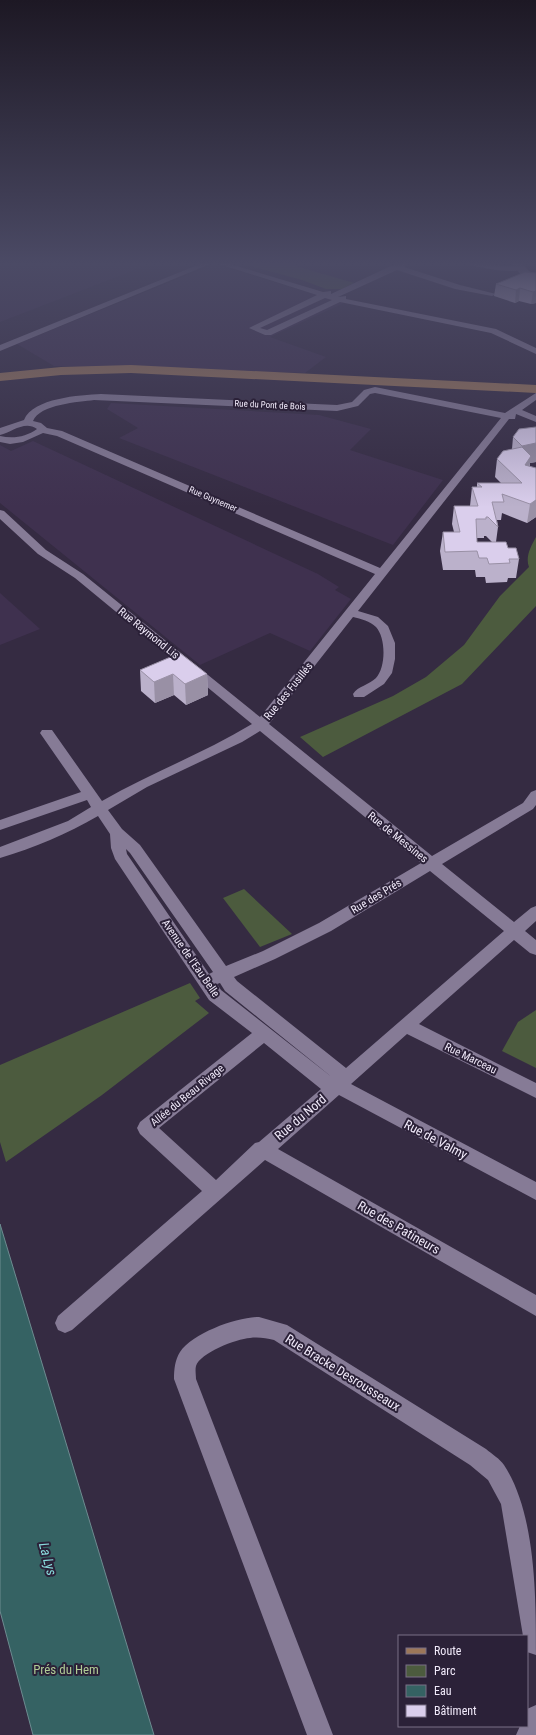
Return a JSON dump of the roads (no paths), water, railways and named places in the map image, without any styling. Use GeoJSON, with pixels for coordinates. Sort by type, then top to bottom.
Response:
{"type":"FeatureCollection","features":[{"type":"Feature","properties":{"kind":"main road"},"geometry":{"type":"LineString","coordinates":[[0,377],[62,371],[126,369],[536,389]]}},
{"type":"Feature","properties":{"kind":"main road"},"geometry":{"type":"LineString","coordinates":[[0,380],[102,372],[302,378]]}},
{"type":"Feature","properties":{"kind":"street"},"geometry":{"type":"LineString","coordinates":[[523,345],[536,351]]}},
{"type":"Feature","properties":{"kind":"street","name":"Rue du Pont de Bois"},"geometry":{"type":"LineString","coordinates":[[28,422],[31,415],[38,410],[82,397],[101,396],[336,408],[355,404],[367,392],[375,390],[536,419]]}},
{"type":"Feature","properties":{"kind":"street"},"geometry":{"type":"LineString","coordinates":[[512,414],[536,396]]}},
{"type":"Feature","properties":{"kind":"street"},"geometry":{"type":"LineString","coordinates":[[512,414],[536,402]]}},
{"type":"Feature","properties":{"kind":"street","name":"Rue des Fusillés"},"geometry":{"type":"LineString","coordinates":[[0,853],[61,830],[142,784],[238,740],[262,724],[497,430],[512,414]]}},
{"type":"Feature","properties":{"kind":"street"},"geometry":{"type":"LineString","coordinates":[[0,432],[28,422],[40,425],[41,430],[16,440],[5,441],[0,438]]}},
{"type":"Feature","properties":{"kind":"street","name":"Rue Guynemer"},"geometry":{"type":"LineString","coordinates":[[41,430],[59,433],[383,573]]}},
{"type":"Feature","properties":{"kind":"street","name":"Rue Raymond Lis"},"geometry":{"type":"LineString","coordinates":[[0,513],[56,563],[74,573],[262,724]]}},
{"type":"Feature","properties":{"kind":"street"},"geometry":{"type":"LineString","coordinates":[[351,613],[374,620],[380,624],[387,636],[389,646],[386,668],[383,677],[377,683],[359,694]]}},
{"type":"Feature","properties":{"kind":"street","name":"Rue de Messines"},"geometry":{"type":"LineString","coordinates":[[262,724],[430,864],[536,949]]}},
{"type":"Feature","properties":{"kind":"street","name":"Avenue de l'Eau Belle"},"geometry":{"type":"LineString","coordinates":[[47,733],[117,833],[136,849],[222,975],[240,994],[339,1084]]}},
{"type":"Feature","properties":{"kind":"street"},"geometry":{"type":"LineString","coordinates":[[0,825],[89,794]]}},
{"type":"Feature","properties":{"kind":"street","name":"Rue des Prés"},"geometry":{"type":"LineString","coordinates":[[206,982],[269,955],[325,927],[533,803]]}},
{"type":"Feature","properties":{"kind":"street","name":"Avenue de l'Eau Belle"},"geometry":{"type":"LineString","coordinates":[[117,833],[120,855],[216,996],[263,1034],[339,1084]]}},
{"type":"Feature","properties":{"kind":"street","name":"Rue du Nord"},"geometry":{"type":"LineString","coordinates":[[65,1323],[262,1149],[339,1084],[536,912]]}},
{"type":"Feature","properties":{"kind":"street","name":"Rue Marceau"},"geometry":{"type":"LineString","coordinates":[[406,1026],[536,1091]]}},
{"type":"Feature","properties":{"kind":"street","name":"Allée du Beau Rivage"},"geometry":{"type":"LineString","coordinates":[[215,1191],[146,1128],[263,1034]]}},
{"type":"Feature","properties":{"kind":"street","name":"Rue de Valmy"},"geometry":{"type":"LineString","coordinates":[[339,1084],[536,1192]]}},
{"type":"Feature","properties":{"kind":"street","name":"Rue des Patineurs"},"geometry":{"type":"LineString","coordinates":[[262,1149],[536,1306]]}},
{"type":"Feature","properties":{"kind":"street","name":"Rue Bracke Desrousseaux"},"geometry":{"type":"LineString","coordinates":[[320,1735],[185,1378],[187,1361],[192,1354],[207,1344],[236,1330],[258,1328],[280,1332],[478,1457],[496,1472],[512,1501],[536,1643]]}},
{"type":"Feature","properties":{"kind":"street"},"geometry":{"type":"LineString","coordinates":[[529,1735],[536,1718]]}},
{"type":"Feature","properties":{"kind":"water","name":"Prés du Hem"},"geometry":{"type":"Polygon","coordinates":[[[0,1224],[154,1735],[33,1735],[0,1611],[0,1224]]]}},
{"type":"Feature","properties":{"kind":"water label","name":"La Lys"},"geometry":{"type":"Point","coordinates":[48,1559]}}]}
